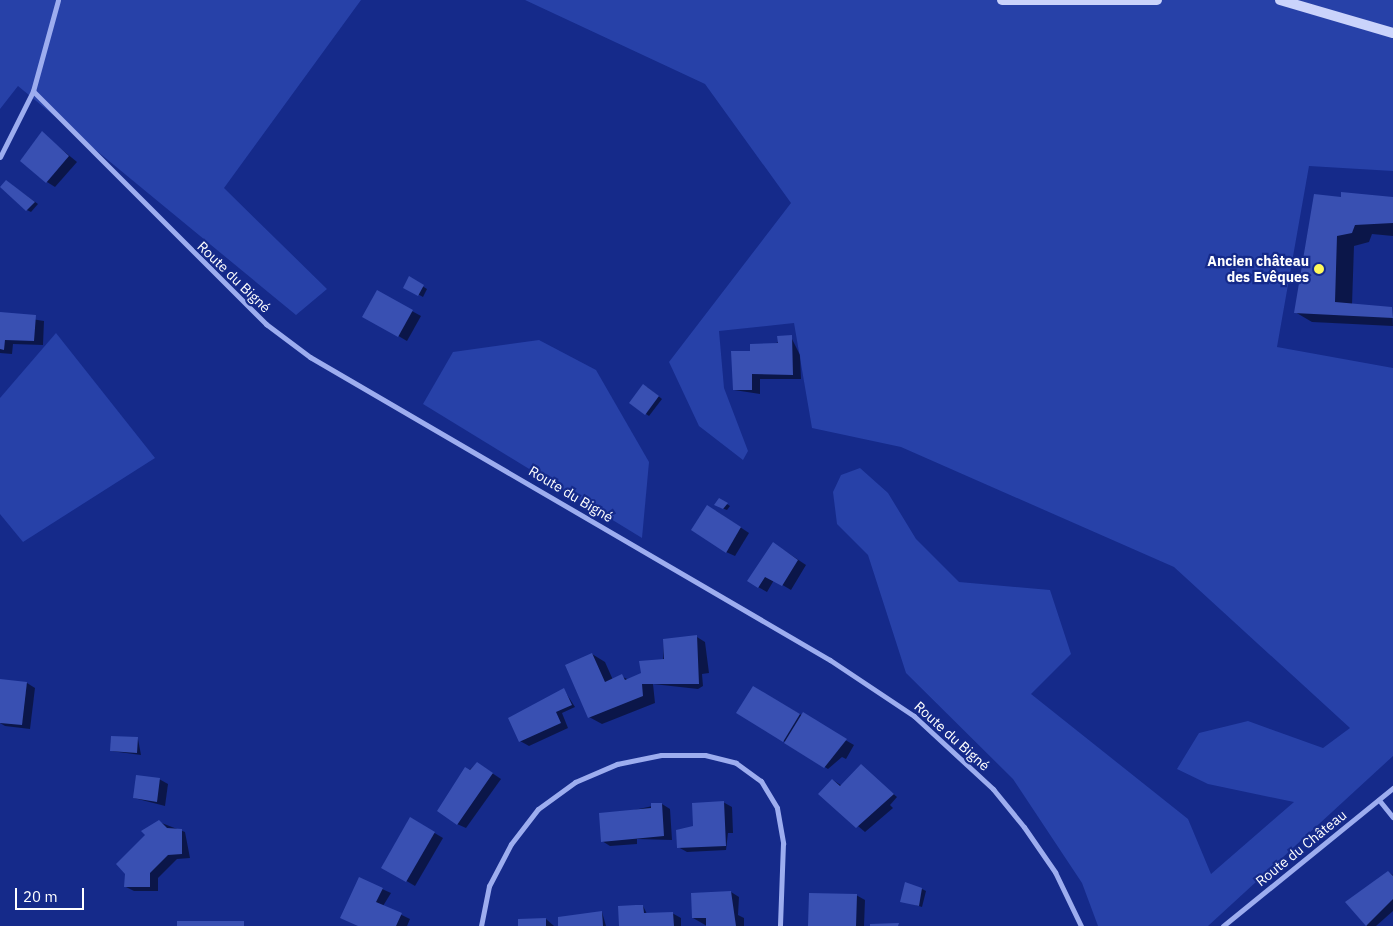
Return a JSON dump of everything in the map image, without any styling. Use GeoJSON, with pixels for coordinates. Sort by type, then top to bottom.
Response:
{"type":"FeatureCollection","features":[{"type":"Feature","properties":{"kind":"main road"},"geometry":{"type":"LineString","coordinates":[[1002,0],[1157,0]]}},
{"type":"Feature","properties":{"kind":"main road"},"geometry":{"type":"LineString","coordinates":[[1280,0],[1393,33]]}},
{"type":"Feature","properties":{"kind":"street"},"geometry":{"type":"LineString","coordinates":[[0,157],[33,91],[58,0]]}},
{"type":"Feature","properties":{"kind":"street","name":"Route du Bigné"},"geometry":{"type":"LineString","coordinates":[[33,91],[259,317],[310,357],[830,660],[914,716],[994,789],[1024,827],[1055,872],[1081,926]]}},
{"type":"Feature","properties":{"kind":"street"},"geometry":{"type":"LineString","coordinates":[[481,926],[489,886],[511,844],[538,809],[575,782],[617,764],[661,755],[720,759],[736,763],[761,781],[777,808],[783,843],[780,926]]}},
{"type":"Feature","properties":{"kind":"street","name":"Route du Château"},"geometry":{"type":"LineString","coordinates":[[1223,926],[1393,788]]}},
{"type":"Feature","properties":{"kind":"street"},"geometry":{"type":"LineString","coordinates":[[1379,800],[1393,817]]}},
{"type":"Feature","properties":{"kind":"shaded area"},"geometry":{"type":"Polygon","coordinates":[[[0,0],[361,0],[224,188],[327,289],[296,315],[18,86],[0,109],[0,0]]]}},
{"type":"Feature","properties":{"kind":"shaded area"},"geometry":{"type":"Polygon","coordinates":[[[525,0],[1393,0],[1393,171],[1309,166],[1277,347],[1393,368],[1393,756],[1208,926],[1098,926],[1082,883],[1013,779],[906,673],[868,555],[837,524],[833,492],[841,475],[860,468],[888,493],[916,539],[959,582],[1050,590],[1071,654],[1031,694],[1188,819],[1211,874],[1294,802],[1208,784],[1177,769],[1199,733],[1248,721],[1323,748],[1350,728],[1174,567],[901,447],[812,428],[794,323],[719,331],[724,388],[748,451],[743,460],[699,426],[669,362],[791,203],[705,84],[525,0]]]}},
{"type":"Feature","properties":{"kind":"shaded area"},"geometry":{"type":"Polygon","coordinates":[[[56,333],[155,458],[23,542],[0,514],[0,398],[56,333]]]}},
{"type":"Feature","properties":{"kind":"shaded area"},"geometry":{"type":"Polygon","coordinates":[[[539,340],[596,370],[649,462],[642,538],[423,404],[453,352],[539,340]]]}},
{"type":"Feature","properties":{"kind":"building"},"geometry":{"type":"Polygon","coordinates":[[[42,131],[69,156],[46,183],[20,161],[42,131]]]}},
{"type":"Feature","properties":{"kind":"building"},"geometry":{"type":"Polygon","coordinates":[[[6,180],[35,202],[26,211],[0,187],[6,180]]]}},
{"type":"Feature","properties":{"kind":"building","name":"Ancien château des Evêques"},"geometry":{"type":"Polygon","coordinates":[[[1341,192],[1393,197],[1393,223],[1355,225],[1352,233],[1337,236],[1335,302],[1392,307],[1393,318],[1294,313],[1314,194],[1341,197],[1341,192]]]}},
{"type":"Feature","properties":{"kind":"building"},"geometry":{"type":"Polygon","coordinates":[[[409,276],[424,285],[418,296],[403,288],[409,276]]]}},
{"type":"Feature","properties":{"kind":"building"},"geometry":{"type":"Polygon","coordinates":[[[377,290],[413,310],[398,337],[362,317],[377,290]]]}},
{"type":"Feature","properties":{"kind":"building"},"geometry":{"type":"Polygon","coordinates":[[[0,312],[36,315],[34,341],[5,340],[4,350],[0,349],[0,312]]]}},
{"type":"Feature","properties":{"kind":"building"},"geometry":{"type":"Polygon","coordinates":[[[792,335],[793,375],[752,374],[752,390],[733,390],[731,351],[750,351],[750,344],[778,343],[777,336],[792,335]]]}},
{"type":"Feature","properties":{"kind":"building"},"geometry":{"type":"Polygon","coordinates":[[[643,384],[659,396],[645,415],[629,403],[643,384]]]}},
{"type":"Feature","properties":{"kind":"building"},"geometry":{"type":"Polygon","coordinates":[[[719,498],[728,503],[723,509],[714,505],[719,498]]]}},
{"type":"Feature","properties":{"kind":"building"},"geometry":{"type":"Polygon","coordinates":[[[707,505],[741,527],[726,553],[691,530],[707,505]]]}},
{"type":"Feature","properties":{"kind":"building"},"geometry":{"type":"Polygon","coordinates":[[[773,542],[798,560],[782,586],[765,577],[758,588],[747,581],[773,542]]]}},
{"type":"Feature","properties":{"kind":"building"},"geometry":{"type":"Polygon","coordinates":[[[697,635],[699,684],[642,684],[643,696],[588,718],[565,665],[592,653],[605,682],[622,674],[625,680],[641,673],[639,661],[664,659],[663,639],[697,635]]]}},
{"type":"Feature","properties":{"kind":"building"},"geometry":{"type":"Polygon","coordinates":[[[0,679],[27,682],[22,725],[0,723],[0,679]]]}},
{"type":"Feature","properties":{"kind":"building"},"geometry":{"type":"Polygon","coordinates":[[[753,686],[800,714],[783,742],[736,713],[753,686]]]}},
{"type":"Feature","properties":{"kind":"building"},"geometry":{"type":"Polygon","coordinates":[[[564,688],[572,705],[556,712],[561,723],[519,742],[508,718],[564,688]]]}},
{"type":"Feature","properties":{"kind":"building"},"geometry":{"type":"Polygon","coordinates":[[[803,712],[847,739],[824,768],[784,743],[803,712]]]}},
{"type":"Feature","properties":{"kind":"building"},"geometry":{"type":"Polygon","coordinates":[[[111,736],[138,737],[137,753],[110,751],[111,736]]]}},
{"type":"Feature","properties":{"kind":"building"},"geometry":{"type":"Polygon","coordinates":[[[477,762],[493,773],[457,825],[437,811],[465,767],[470,770],[477,762]]]}},
{"type":"Feature","properties":{"kind":"building"},"geometry":{"type":"Polygon","coordinates":[[[861,764],[894,794],[856,828],[818,794],[832,779],[840,786],[861,764]]]}},
{"type":"Feature","properties":{"kind":"building"},"geometry":{"type":"Polygon","coordinates":[[[136,775],[160,778],[157,802],[133,798],[136,775]]]}},
{"type":"Feature","properties":{"kind":"building"},"geometry":{"type":"Polygon","coordinates":[[[724,801],[726,846],[677,848],[676,830],[693,826],[692,803],[724,801]]]}},
{"type":"Feature","properties":{"kind":"building"},"geometry":{"type":"Polygon","coordinates":[[[651,803],[662,803],[664,836],[601,842],[599,813],[651,808],[651,803]]]}},
{"type":"Feature","properties":{"kind":"building"},"geometry":{"type":"Polygon","coordinates":[[[410,817],[435,832],[406,882],[381,868],[410,817]]]}},
{"type":"Feature","properties":{"kind":"building"},"geometry":{"type":"Polygon","coordinates":[[[159,820],[167,828],[182,829],[182,854],[168,855],[150,873],[150,887],[124,887],[125,874],[116,864],[145,835],[141,831],[159,820]]]}},
{"type":"Feature","properties":{"kind":"building"},"geometry":{"type":"Polygon","coordinates":[[[1388,871],[1393,876],[1393,899],[1366,926],[1345,902],[1388,871]]]}},
{"type":"Feature","properties":{"kind":"building"},"geometry":{"type":"Polygon","coordinates":[[[359,877],[383,888],[376,902],[402,913],[396,926],[358,926],[340,918],[359,877]]]}},
{"type":"Feature","properties":{"kind":"building"},"geometry":{"type":"Polygon","coordinates":[[[905,882],[922,888],[919,906],[900,902],[905,882]]]}},
{"type":"Feature","properties":{"kind":"building"},"geometry":{"type":"Polygon","coordinates":[[[731,891],[736,926],[706,926],[706,918],[692,918],[691,893],[731,891]]]}},
{"type":"Feature","properties":{"kind":"building"},"geometry":{"type":"Polygon","coordinates":[[[809,893],[857,894],[856,926],[808,926],[809,893]]]}},
{"type":"Feature","properties":{"kind":"building"},"geometry":{"type":"Polygon","coordinates":[[[643,905],[644,913],[673,912],[674,926],[619,926],[618,906],[643,905]]]}},
{"type":"Feature","properties":{"kind":"building"},"geometry":{"type":"Polygon","coordinates":[[[602,911],[603,926],[558,926],[558,917],[602,911]]]}},
{"type":"Feature","properties":{"kind":"building"},"geometry":{"type":"Polygon","coordinates":[[[546,918],[546,926],[518,926],[518,919],[546,918]]]}},
{"type":"Feature","properties":{"kind":"building"},"geometry":{"type":"Polygon","coordinates":[[[177,921],[244,921],[244,926],[177,926],[177,921]]]}},
{"type":"Feature","properties":{"kind":"building"},"geometry":{"type":"Polygon","coordinates":[[[899,923],[898,926],[870,926],[870,924],[899,923]]]}},
{"type":"Feature","properties":{"kind":"place","name":"Ancien château des Evêques"},"geometry":{"type":"Point","coordinates":[1319,269]}}]}
